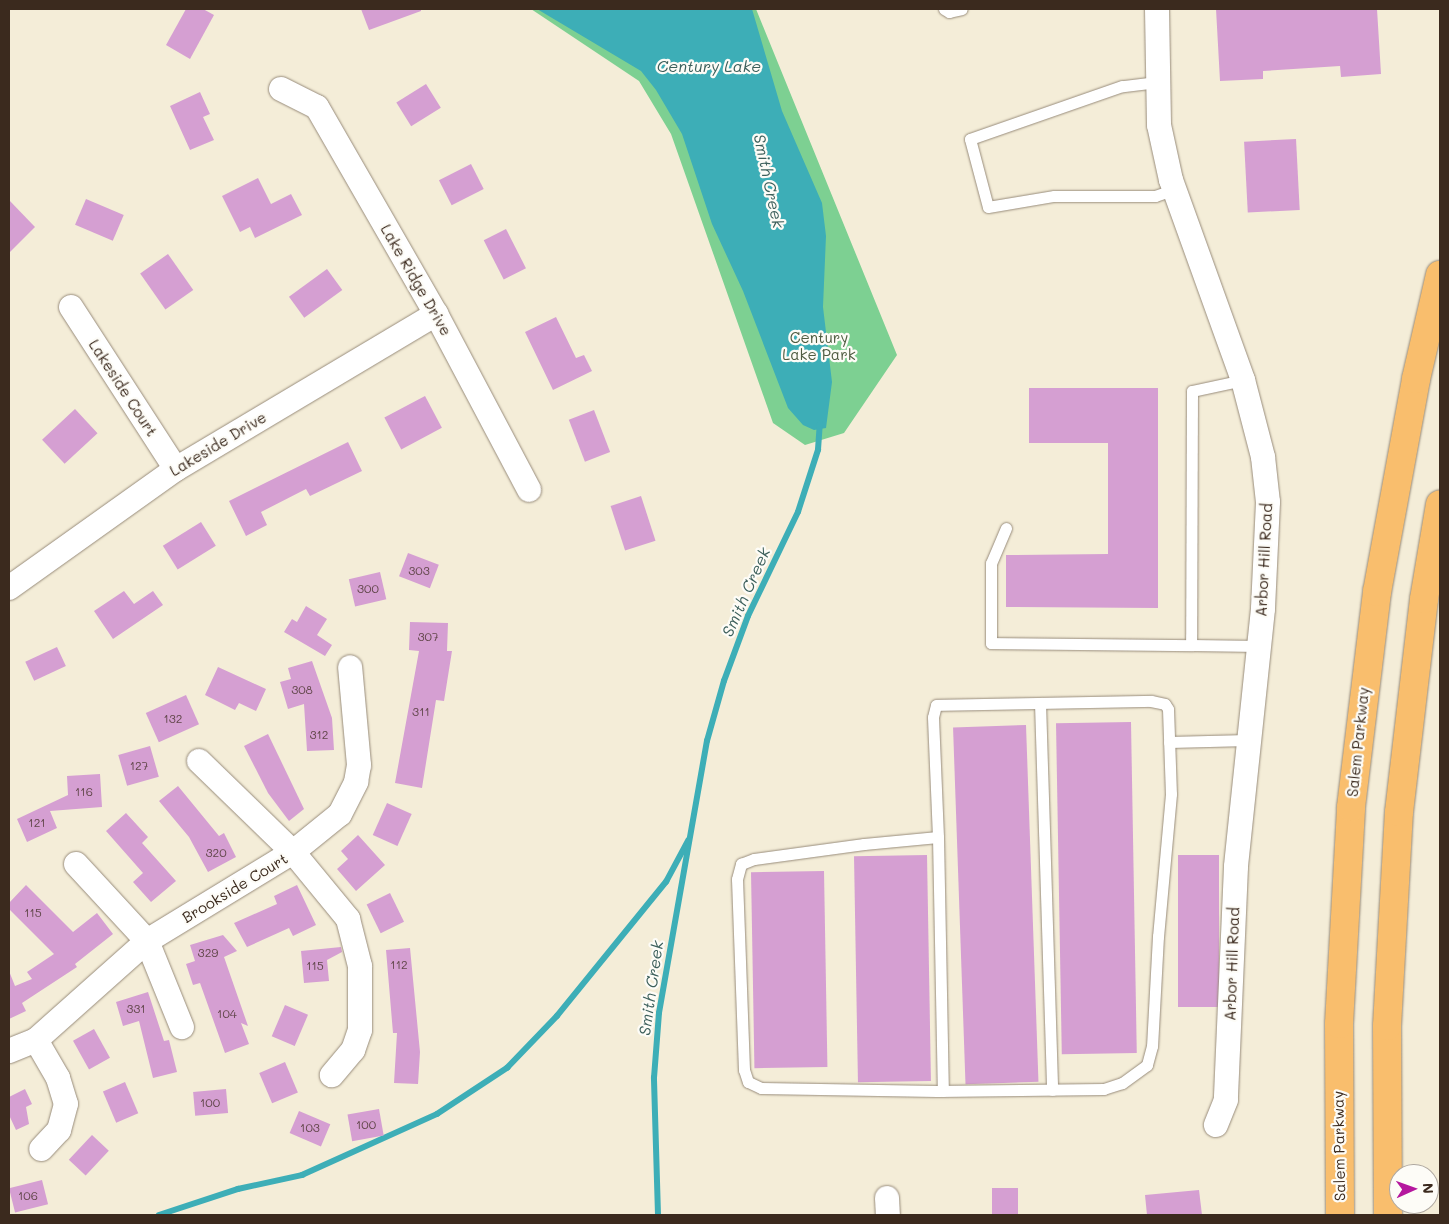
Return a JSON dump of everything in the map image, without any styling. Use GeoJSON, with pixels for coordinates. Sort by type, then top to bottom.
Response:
{"type":"FeatureCollection","features":[{"type":"Feature","properties":{"kind":"highway","name":"Salem Parkway"},"geometry":{"type":"LineString","coordinates":[[1340,1215],[1339,1024],[1351,807],[1377,592],[1416,379],[1440,275]]}},
{"type":"Feature","properties":{"kind":"highway"},"geometry":{"type":"LineString","coordinates":[[1388,1215],[1387,1026],[1399,812],[1424,599],[1440,504]]}},
{"type":"Feature","properties":{"kind":"highway"},"geometry":{"type":"LineString","coordinates":[[1399,812],[1440,626]]}},
{"type":"Feature","properties":{"kind":"street","name":"Arbor Hill Road"},"geometry":{"type":"LineString","coordinates":[[1157,9],[1159,125],[1175,189],[1243,380],[1263,457],[1268,502],[1259,646],[1236,867],[1226,1100],[1216,1125]]}},
{"type":"Feature","properties":{"kind":"street","name":"Lake Ridge Drive"},"geometry":{"type":"LineString","coordinates":[[281,89],[316,107],[436,314],[530,490]]}},
{"type":"Feature","properties":{"kind":"street","name":"Lakeside Court"},"geometry":{"type":"LineString","coordinates":[[71,307],[176,469]]}},
{"type":"Feature","properties":{"kind":"street","name":"Lakeside Drive"},"geometry":{"type":"LineString","coordinates":[[9,588],[176,469],[436,314]]}},
{"type":"Feature","properties":{"kind":"street","name":"Brookside Court"},"geometry":{"type":"LineString","coordinates":[[9,1051],[36,1040],[147,941],[293,852],[340,814],[356,782],[359,738],[350,667]]}},
{"type":"Feature","properties":{"kind":"street"},"geometry":{"type":"LineString","coordinates":[[199,761],[293,852],[348,919],[360,966],[360,1030],[353,1050],[332,1076]]}},
{"type":"Feature","properties":{"kind":"street"},"geometry":{"type":"LineString","coordinates":[[76,864],[147,941],[182,1027]]}},
{"type":"Feature","properties":{"kind":"street"},"geometry":{"type":"LineString","coordinates":[[36,1040],[58,1078],[66,1104],[59,1130],[41,1149]]}},
{"type":"Feature","properties":{"kind":"lane"},"geometry":{"type":"LineString","coordinates":[[944,9],[949,12],[962,9]]}},
{"type":"Feature","properties":{"kind":"lane"},"geometry":{"type":"LineString","coordinates":[[1157,82],[1122,86],[970,140],[988,207],[1054,196],[1155,196],[1175,189]]}},
{"type":"Feature","properties":{"kind":"lane"},"geometry":{"type":"LineString","coordinates":[[1190,645],[1192,391],[1243,380]]}},
{"type":"Feature","properties":{"kind":"lane"},"geometry":{"type":"LineString","coordinates":[[1006,528],[991,563],[991,643],[1259,646]]}},
{"type":"Feature","properties":{"kind":"lane"},"geometry":{"type":"LineString","coordinates":[[938,837],[754,860],[742,864],[737,879],[744,1070],[748,1082],[761,1088],[943,1091],[1104,1090],[1122,1083],[1147,1065],[1152,1046],[1158,936],[1171,794],[1168,710],[1164,704],[1151,701],[936,705],[933,717],[938,837],[943,1091]]}},
{"type":"Feature","properties":{"kind":"lane"},"geometry":{"type":"LineString","coordinates":[[1040,703],[1052,1090]]}},
{"type":"Feature","properties":{"kind":"lane"},"geometry":{"type":"LineString","coordinates":[[1169,742],[1248,740]]}},
{"type":"Feature","properties":{"kind":"green space","name":"Century Lake"},"geometry":{"type":"Polygon","coordinates":[[[531,9],[756,9],[897,355],[844,433],[805,445],[773,423],[671,134],[639,81],[531,9]]]}},
{"type":"Feature","properties":{"kind":"water","name":"Century Lake"},"geometry":{"type":"Polygon","coordinates":[[[537,9],[752,9],[782,111],[822,203],[826,236],[823,307],[832,382],[826,428],[814,430],[803,425],[788,408],[743,291],[712,224],[682,134],[656,90],[641,71],[537,9]]]}},
{"type":"Feature","properties":{"kind":"building"},"geometry":{"type":"Polygon","coordinates":[[[186,9],[203,9],[214,15],[190,59],[166,45],[186,9]]]}},
{"type":"Feature","properties":{"kind":"building"},"geometry":{"type":"Polygon","coordinates":[[[361,9],[421,9],[421,11],[369,30],[361,9]]]}},
{"type":"Feature","properties":{"kind":"building"},"geometry":{"type":"Polygon","coordinates":[[[1216,9],[1377,9],[1381,74],[1341,77],[1340,66],[1263,71],[1263,79],[1220,81],[1216,9]]]}},
{"type":"Feature","properties":{"kind":"building"},"geometry":{"type":"Polygon","coordinates":[[[426,84],[441,108],[411,126],[396,103],[426,84]]]}},
{"type":"Feature","properties":{"kind":"building"},"geometry":{"type":"Polygon","coordinates":[[[200,92],[210,114],[203,117],[214,140],[190,150],[170,106],[200,92]]]}},
{"type":"Feature","properties":{"kind":"building"},"geometry":{"type":"Polygon","coordinates":[[[1296,139],[1300,210],[1248,213],[1244,142],[1296,139]]]}},
{"type":"Feature","properties":{"kind":"building"},"geometry":{"type":"Polygon","coordinates":[[[471,164],[484,189],[452,205],[439,180],[471,164]]]}},
{"type":"Feature","properties":{"kind":"building"},"geometry":{"type":"Polygon","coordinates":[[[258,178],[271,204],[291,194],[302,215],[255,238],[250,227],[240,232],[222,196],[258,178]]]}},
{"type":"Feature","properties":{"kind":"building"},"geometry":{"type":"Polygon","coordinates":[[[86,199],[124,215],[113,241],[75,225],[86,199]]]}},
{"type":"Feature","properties":{"kind":"building"},"geometry":{"type":"Polygon","coordinates":[[[9,200],[35,227],[9,253],[9,200]]]}},
{"type":"Feature","properties":{"kind":"building"},"geometry":{"type":"Polygon","coordinates":[[[506,229],[526,268],[504,280],[484,240],[506,229]]]}},
{"type":"Feature","properties":{"kind":"building"},"geometry":{"type":"Polygon","coordinates":[[[168,254],[193,290],[165,310],[140,274],[168,254]]]}},
{"type":"Feature","properties":{"kind":"building"},"geometry":{"type":"Polygon","coordinates":[[[327,269],[342,290],[304,318],[289,297],[327,269]]]}},
{"type":"Feature","properties":{"kind":"building"},"geometry":{"type":"Polygon","coordinates":[[[556,317],[576,358],[584,355],[592,371],[553,390],[525,332],[556,317]]]}},
{"type":"Feature","properties":{"kind":"building"},"geometry":{"type":"Polygon","coordinates":[[[1029,388],[1158,388],[1158,608],[1006,607],[1006,555],[1108,554],[1108,443],[1029,443],[1029,388]]]}},
{"type":"Feature","properties":{"kind":"building"},"geometry":{"type":"Polygon","coordinates":[[[425,396],[442,428],[401,449],[384,418],[425,396]]]}},
{"type":"Feature","properties":{"kind":"building"},"geometry":{"type":"Polygon","coordinates":[[[75,409],[98,433],[65,464],[42,440],[75,409]]]}},
{"type":"Feature","properties":{"kind":"building"},"geometry":{"type":"Polygon","coordinates":[[[594,410],[610,452],[585,462],[569,420],[594,410]]]}},
{"type":"Feature","properties":{"kind":"building"},"geometry":{"type":"Polygon","coordinates":[[[348,442],[362,471],[310,496],[306,489],[261,512],[267,525],[246,536],[229,501],[348,442]]]}},
{"type":"Feature","properties":{"kind":"building"},"geometry":{"type":"Polygon","coordinates":[[[641,496],[656,541],[625,551],[611,506],[641,496]]]}},
{"type":"Feature","properties":{"kind":"building"},"geometry":{"type":"Polygon","coordinates":[[[201,522],[216,546],[178,570],[163,546],[201,522]]]}},
{"type":"Feature","properties":{"kind":"building"},"geometry":{"type":"Polygon","coordinates":[[[408,553],[439,565],[430,588],[399,576],[408,553]]]}},
{"type":"Feature","properties":{"kind":"building"},"geometry":{"type":"Polygon","coordinates":[[[380,572],[386,599],[355,606],[349,579],[380,572]]]}},
{"type":"Feature","properties":{"kind":"building"},"geometry":{"type":"Polygon","coordinates":[[[124,591],[134,604],[153,591],[163,605],[113,639],[94,611],[124,591]]]}},
{"type":"Feature","properties":{"kind":"building"},"geometry":{"type":"Polygon","coordinates":[[[306,606],[327,619],[317,635],[332,645],[325,656],[284,632],[292,619],[297,622],[306,606]]]}},
{"type":"Feature","properties":{"kind":"building"},"geometry":{"type":"Polygon","coordinates":[[[410,622],[448,623],[447,651],[452,651],[444,701],[436,700],[422,788],[395,783],[419,651],[409,650],[410,622]]]}},
{"type":"Feature","properties":{"kind":"building"},"geometry":{"type":"Polygon","coordinates":[[[57,647],[66,666],[34,681],[25,662],[57,647]]]}},
{"type":"Feature","properties":{"kind":"building"},"geometry":{"type":"Polygon","coordinates":[[[312,661],[332,718],[334,750],[307,751],[304,704],[288,709],[280,682],[291,679],[288,668],[312,661]]]}},
{"type":"Feature","properties":{"kind":"building"},"geometry":{"type":"Polygon","coordinates":[[[218,667],[266,689],[256,711],[239,703],[235,710],[205,695],[218,667]]]}},
{"type":"Feature","properties":{"kind":"building"},"geometry":{"type":"Polygon","coordinates":[[[186,695],[199,724],[159,742],[146,713],[186,695]]]}},
{"type":"Feature","properties":{"kind":"building"},"geometry":{"type":"Polygon","coordinates":[[[1131,722],[1137,1053],[1062,1054],[1056,723],[1131,722]]]}},
{"type":"Feature","properties":{"kind":"building"},"geometry":{"type":"Polygon","coordinates":[[[1026,725],[1038,1082],[966,1084],[953,728],[1026,725]]]}},
{"type":"Feature","properties":{"kind":"building"},"geometry":{"type":"Polygon","coordinates":[[[268,734],[304,809],[289,821],[268,793],[244,746],[268,734]]]}},
{"type":"Feature","properties":{"kind":"building"},"geometry":{"type":"Polygon","coordinates":[[[150,746],[159,777],[127,786],[118,755],[150,746]]]}},
{"type":"Feature","properties":{"kind":"building"},"geometry":{"type":"Polygon","coordinates":[[[100,774],[102,807],[50,811],[57,828],[27,842],[17,819],[68,795],[67,776],[100,774]]]}},
{"type":"Feature","properties":{"kind":"building"},"geometry":{"type":"Polygon","coordinates":[[[178,786],[219,836],[224,833],[236,857],[208,872],[189,837],[159,801],[178,786]]]}},
{"type":"Feature","properties":{"kind":"building"},"geometry":{"type":"Polygon","coordinates":[[[387,803],[412,814],[397,846],[373,835],[387,803]]]}},
{"type":"Feature","properties":{"kind":"building"},"geometry":{"type":"Polygon","coordinates":[[[126,813],[148,837],[142,843],[176,881],[151,902],[133,882],[143,873],[106,831],[126,813]]]}},
{"type":"Feature","properties":{"kind":"building"},"geometry":{"type":"Polygon","coordinates":[[[358,835],[385,865],[356,891],[337,869],[348,859],[341,851],[358,835]]]}},
{"type":"Feature","properties":{"kind":"building"},"geometry":{"type":"Polygon","coordinates":[[[927,855],[931,1081],[858,1082],[854,856],[927,855]]]}},
{"type":"Feature","properties":{"kind":"building"},"geometry":{"type":"Polygon","coordinates":[[[1178,855],[1219,855],[1219,1007],[1178,1007],[1178,855]]]}},
{"type":"Feature","properties":{"kind":"building"},"geometry":{"type":"Polygon","coordinates":[[[824,871],[827,1067],[754,1068],[751,872],[824,871]]]}},
{"type":"Feature","properties":{"kind":"building"},"geometry":{"type":"Polygon","coordinates":[[[26,885],[73,932],[97,913],[113,934],[75,964],[77,967],[22,1003],[26,1011],[9,1019],[9,971],[15,986],[32,979],[27,972],[54,954],[9,909],[9,903],[26,885]]]}},
{"type":"Feature","properties":{"kind":"building"},"geometry":{"type":"Polygon","coordinates":[[[297,885],[316,925],[293,936],[289,928],[247,947],[234,923],[277,904],[274,896],[297,885]]]}},
{"type":"Feature","properties":{"kind":"building"},"geometry":{"type":"Polygon","coordinates":[[[390,893],[404,922],[381,933],[367,904],[390,893]]]}},
{"type":"Feature","properties":{"kind":"building"},"geometry":{"type":"Polygon","coordinates":[[[223,935],[237,951],[224,957],[248,1026],[241,1023],[249,1044],[225,1053],[200,983],[193,985],[186,964],[195,961],[190,945],[223,935]]]}},
{"type":"Feature","properties":{"kind":"building"},"geometry":{"type":"Polygon","coordinates":[[[341,947],[342,952],[327,960],[329,981],[304,983],[301,951],[341,947]]]}},
{"type":"Feature","properties":{"kind":"building"},"geometry":{"type":"Polygon","coordinates":[[[410,948],[420,1052],[418,1084],[394,1083],[397,1033],[393,1033],[386,950],[410,948]]]}},
{"type":"Feature","properties":{"kind":"building"},"geometry":{"type":"Polygon","coordinates":[[[148,992],[164,1041],[169,1040],[177,1072],[153,1078],[139,1021],[123,1026],[116,1002],[148,992]]]}},
{"type":"Feature","properties":{"kind":"building"},"geometry":{"type":"Polygon","coordinates":[[[285,1005],[308,1015],[295,1046],[272,1036],[285,1005]]]}},
{"type":"Feature","properties":{"kind":"building"},"geometry":{"type":"Polygon","coordinates":[[[94,1029],[110,1058],[89,1069],[73,1041],[94,1029]]]}},
{"type":"Feature","properties":{"kind":"building"},"geometry":{"type":"Polygon","coordinates":[[[285,1062],[298,1092],[272,1103],[259,1073],[285,1062]]]}},
{"type":"Feature","properties":{"kind":"building"},"geometry":{"type":"Polygon","coordinates":[[[125,1082],[138,1113],[116,1123],[103,1091],[125,1082]]]}},
{"type":"Feature","properties":{"kind":"building"},"geometry":{"type":"Polygon","coordinates":[[[25,1089],[32,1104],[26,1107],[29,1124],[16,1130],[9,1115],[9,1097],[25,1089]]]}},
{"type":"Feature","properties":{"kind":"building"},"geometry":{"type":"Polygon","coordinates":[[[226,1089],[228,1113],[195,1116],[193,1092],[226,1089]]]}},
{"type":"Feature","properties":{"kind":"building"},"geometry":{"type":"Polygon","coordinates":[[[379,1109],[384,1136],[352,1141],[347,1115],[379,1109]]]}},
{"type":"Feature","properties":{"kind":"building"},"geometry":{"type":"Polygon","coordinates":[[[299,1111],[330,1124],[321,1146],[290,1133],[299,1111]]]}},
{"type":"Feature","properties":{"kind":"building"},"geometry":{"type":"Polygon","coordinates":[[[92,1135],[109,1151],[86,1176],[69,1160],[92,1135]]]}},
{"type":"Feature","properties":{"kind":"building"},"geometry":{"type":"Polygon","coordinates":[[[42,1180],[48,1204],[15,1212],[9,1188],[42,1180]]]}},
{"type":"Feature","properties":{"kind":"building"},"geometry":{"type":"Polygon","coordinates":[[[992,1188],[1018,1188],[1018,1215],[992,1215],[992,1188]]]}},
{"type":"Feature","properties":{"kind":"building"},"geometry":{"type":"Polygon","coordinates":[[[1199,1190],[1202,1215],[1147,1215],[1145,1195],[1199,1190]]]}},
{"type":"Feature","properties":{"kind":"waterway","name":"Smith Creek"},"geometry":{"type":"LineString","coordinates":[[658,1215],[654,1078],[659,1013],[707,741],[724,681],[748,616],[798,512],[818,450],[820,424]]}},
{"type":"Feature","properties":{"kind":"waterway"},"geometry":{"type":"LineString","coordinates":[[159,1215],[238,1189],[302,1175],[437,1114],[507,1068],[557,1016],[666,882],[688,841]]}},
{"type":"Feature","properties":{"kind":"park label","name":"Century Lake Park"},"geometry":{"type":"Point","coordinates":[819,346]}}]}
